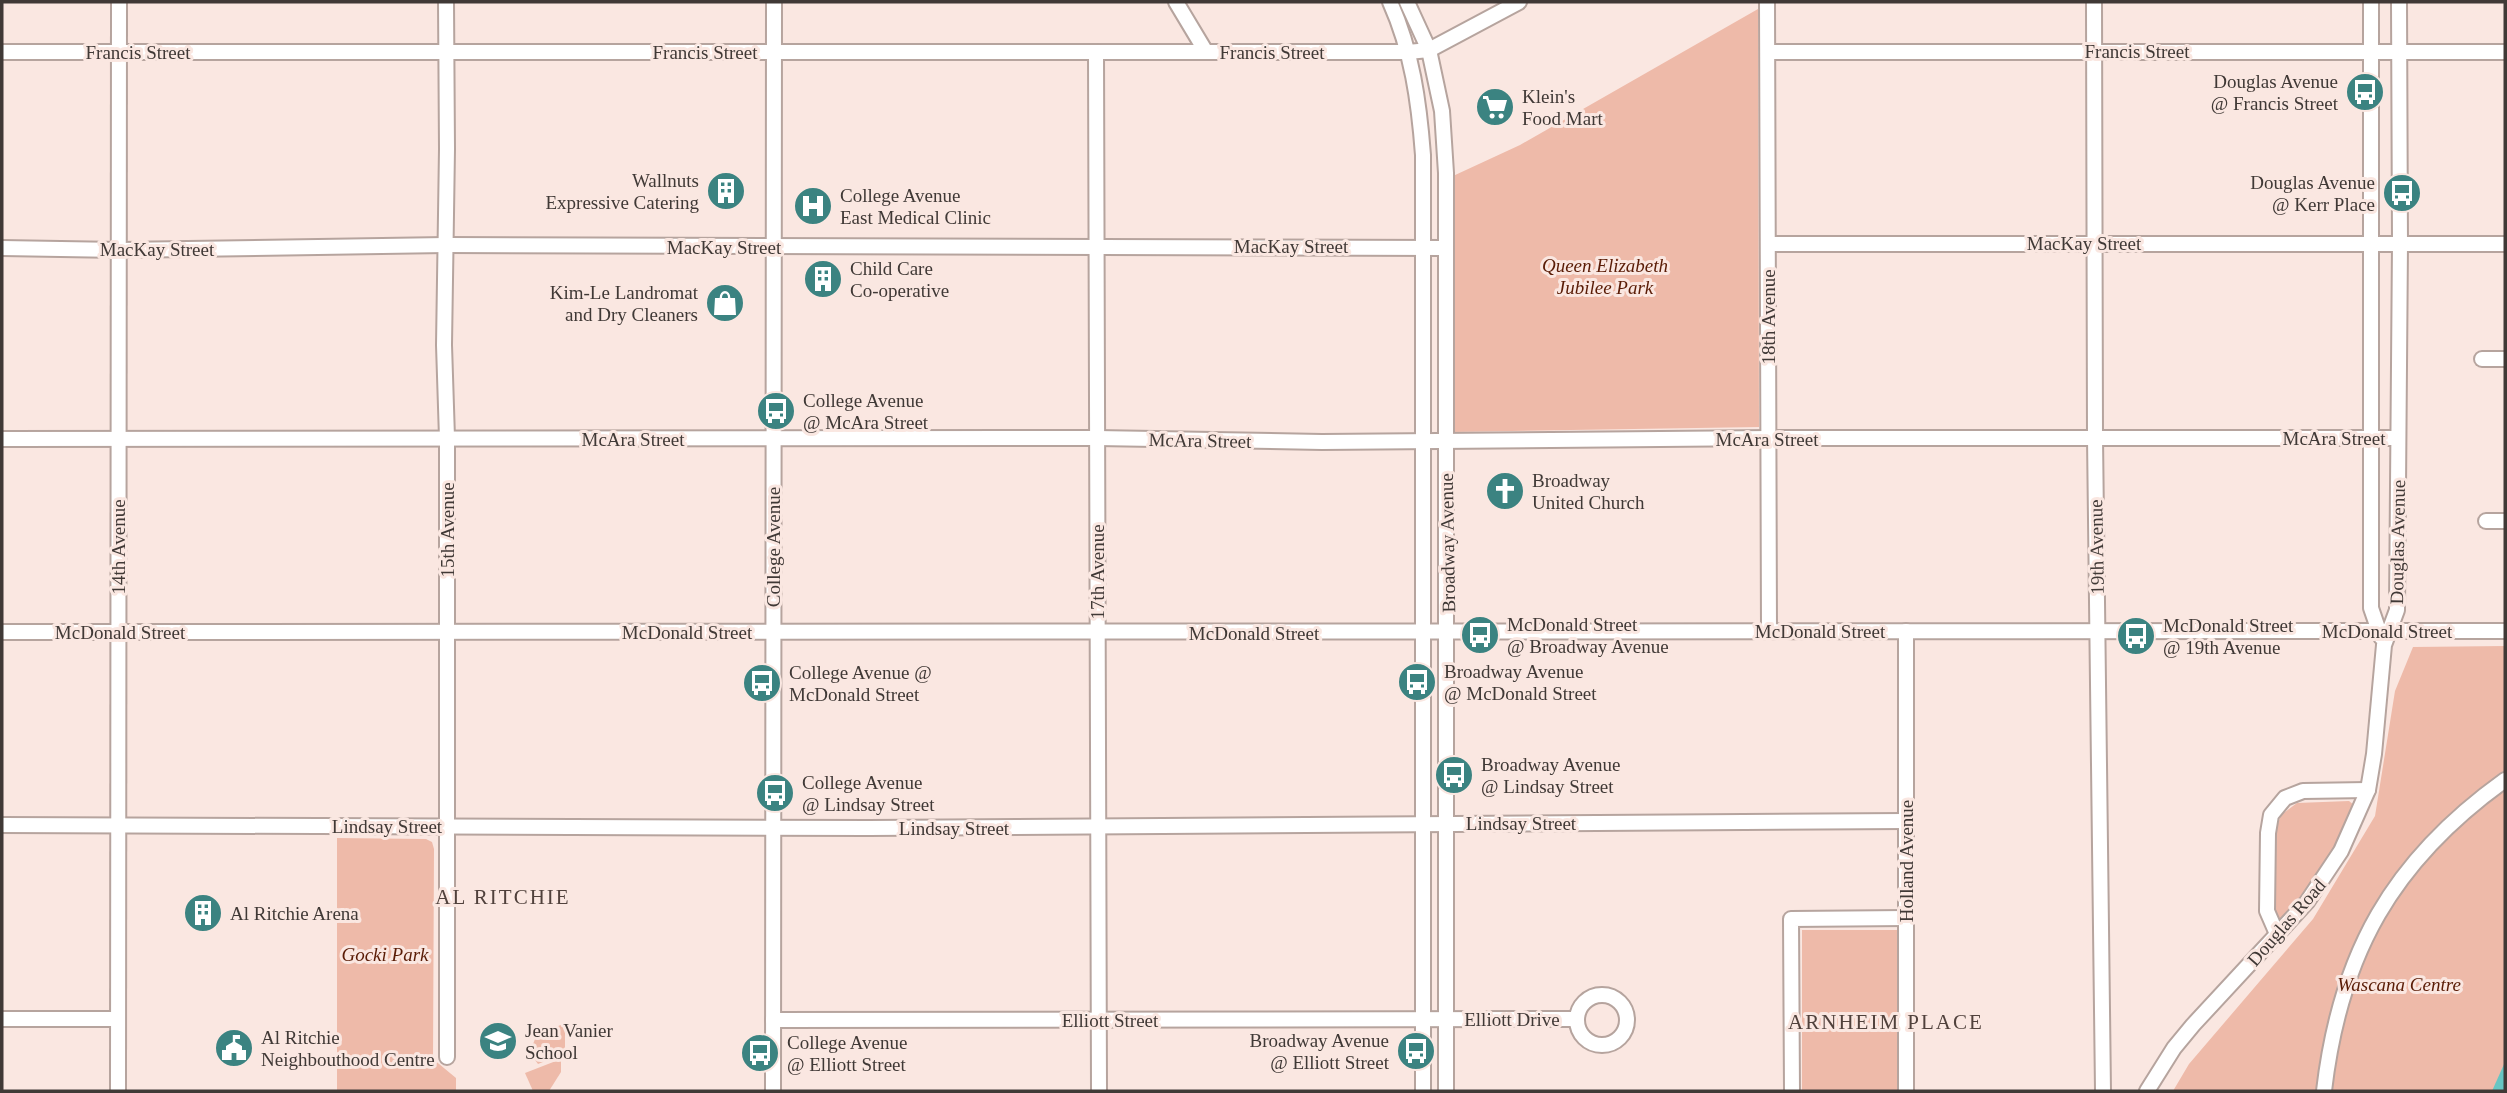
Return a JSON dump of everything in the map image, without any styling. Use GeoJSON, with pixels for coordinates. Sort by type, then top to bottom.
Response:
{"type":"FeatureCollection","features":[{"type":"Feature","properties":{"kind":"street","name":"14th Avenue"},"geometry":{"type":"LineString","coordinates":[[118,1091],[119,2]]}},
{"type":"Feature","properties":{"kind":"street","name":"15th Avenue"},"geometry":{"type":"LineString","coordinates":[[446,2],[444,345],[447,438],[447,1057]]}},
{"type":"Feature","properties":{"kind":"street","name":"College Avenue"},"geometry":{"type":"LineString","coordinates":[[773,1091],[774,2]]}},
{"type":"Feature","properties":{"kind":"street"},"geometry":{"type":"LineString","coordinates":[[1176,2],[1206,52]]}},
{"type":"Feature","properties":{"kind":"street","name":"Broadway Avenue"},"geometry":{"type":"LineString","coordinates":[[1390,2],[1408,52],[1419,103],[1423,155],[1423,1091]]}},
{"type":"Feature","properties":{"kind":"street","name":"Broadway Avenue"},"geometry":{"type":"LineString","coordinates":[[1407,2],[1429,50],[1442,111],[1446,173],[1446,1091]]}},
{"type":"Feature","properties":{"kind":"street"},"geometry":{"type":"LineString","coordinates":[[1429,50],[1519,2]]}},
{"type":"Feature","properties":{"kind":"street","name":"18th Avenue"},"geometry":{"type":"LineString","coordinates":[[1768,2],[1769,632]]}},
{"type":"Feature","properties":{"kind":"street","name":"19th Avenue"},"geometry":{"type":"LineString","coordinates":[[2094,2],[2098,834],[2103,1091]]}},
{"type":"Feature","properties":{"kind":"street","name":"Douglas Avenue"},"geometry":{"type":"LineString","coordinates":[[2371,2],[2371,608],[2384,630],[2384,645]]}},
{"type":"Feature","properties":{"kind":"street","name":"Douglas Avenue"},"geometry":{"type":"LineString","coordinates":[[2384,630],[2397,610],[2399,2]]}},
{"type":"Feature","properties":{"kind":"street","name":"Francis Street"},"geometry":{"type":"LineString","coordinates":[[2,52],[1429,50]]}},
{"type":"Feature","properties":{"kind":"street","name":"17th Avenue"},"geometry":{"type":"LineString","coordinates":[[1096,52],[1099,1091]]}},
{"type":"Feature","properties":{"kind":"street","name":"Francis Street"},"geometry":{"type":"LineString","coordinates":[[1769,52],[2505,52]]}},
{"type":"Feature","properties":{"kind":"street","name":"MacKay Street"},"geometry":{"type":"LineString","coordinates":[[1768,244],[2505,244]]}},
{"type":"Feature","properties":{"kind":"street","name":"MacKay Street"},"geometry":{"type":"LineString","coordinates":[[2,248],[119,250],[446,245],[1097,245],[1445,248]]}},
{"type":"Feature","properties":{"kind":"street"},"geometry":{"type":"LineString","coordinates":[[2482,359],[2505,359]]}},
{"type":"Feature","properties":{"kind":"street","name":"McAra Street"},"geometry":{"type":"LineString","coordinates":[[2,439],[1097,438],[1446,441],[2398,438]]}},
{"type":"Feature","properties":{"kind":"street"},"geometry":{"type":"LineString","coordinates":[[2486,521],[2505,521]]}},
{"type":"Feature","properties":{"kind":"street","name":"Holland Avenue"},"geometry":{"type":"LineString","coordinates":[[1906,631],[1906,1091]]}},
{"type":"Feature","properties":{"kind":"street","name":"McDonald Street"},"geometry":{"type":"LineString","coordinates":[[2,632],[2505,631]]}},
{"type":"Feature","properties":{"kind":"street","name":"Douglas Road"},"geometry":{"type":"LineString","coordinates":[[2147,1091],[2174,1048],[2193,1025],[2307,902],[2326,876],[2356,822],[2368,790],[2374,754],[2384,645]]}},
{"type":"Feature","properties":{"kind":"street"},"geometry":{"type":"LineString","coordinates":[[2324,1091],[2334,1024],[2345,983],[2378,914],[2398,883],[2442,831],[2505,780]]}},
{"type":"Feature","properties":{"kind":"street"},"geometry":{"type":"LineString","coordinates":[[2277,934],[2267,911],[2268,834],[2271,815],[2285,798],[2303,791],[2368,790]]}},
{"type":"Feature","properties":{"kind":"street","name":"Lindsay Street"},"geometry":{"type":"LineString","coordinates":[[2,825],[1098,828],[1423,823],[1906,821]]}},
{"type":"Feature","properties":{"kind":"street"},"geometry":{"type":"LineString","coordinates":[[1791,1091],[1791,919],[1906,918]]}},
{"type":"Feature","properties":{"kind":"street"},"geometry":{"type":"LineString","coordinates":[[2,1019],[117,1018]]}},
{"type":"Feature","properties":{"kind":"street","name":"Elliott Street"},"geometry":{"type":"LineString","coordinates":[[773,1020],[1446,1018]]}},
{"type":"Feature","properties":{"kind":"street","name":"Elliott Drive"},"geometry":{"type":"LineString","coordinates":[[1446,1018],[1577,1019]]}},
{"type":"Feature","properties":{"kind":"green space","name":"Queen Elizabeth Jubilee Park"},"geometry":{"type":"Polygon","coordinates":[[[1758,9],[1759,427],[1450,432],[1453,176],[1520,145],[1758,9]]]}},
{"type":"Feature","properties":{"kind":"green space","name":"Wascana Centre"},"geometry":{"type":"Polygon","coordinates":[[[2505,646],[2505,1091],[2173,1091],[2189,1064],[2313,919],[2375,816],[2395,691],[2413,647],[2505,646]]]}},
{"type":"Feature","properties":{"kind":"green space"},"geometry":{"type":"Polygon","coordinates":[[[2349,801],[2354,805],[2324,865],[2284,918],[2278,919],[2275,915],[2276,829],[2281,815],[2297,803],[2349,801]]]}},
{"type":"Feature","properties":{"kind":"green space","name":"Gocki Park"},"geometry":{"type":"Polygon","coordinates":[[[337,838],[426,839],[432,842],[433,1059],[456,1078],[456,1091],[337,1091],[337,838]]]}},
{"type":"Feature","properties":{"kind":"green space"},"geometry":{"type":"Polygon","coordinates":[[[1802,930],[1898,930],[1899,1091],[1802,1091],[1802,930]]]}},
{"type":"Feature","properties":{"kind":"green space"},"geometry":{"type":"Polygon","coordinates":[[[565,1023],[565,1053],[538,1064],[530,1053],[536,1036],[565,1023]]]}},
{"type":"Feature","properties":{"kind":"green space"},"geometry":{"type":"Polygon","coordinates":[[[561,1059],[561,1072],[549,1091],[533,1091],[525,1073],[561,1059]]]}},
{"type":"Feature","properties":{"kind":"water"},"geometry":{"type":"Polygon","coordinates":[[[2505,1062],[2505,1091],[2492,1091],[2505,1062]]]}},
{"type":"Feature","properties":{"kind":"place","name":"Douglas Avenue @ Francis Street"},"geometry":{"type":"Point","coordinates":[2365,92]}},
{"type":"Feature","properties":{"kind":"place","name":"Klein's Food Mart"},"geometry":{"type":"Point","coordinates":[1495,107]}},
{"type":"Feature","properties":{"kind":"place","name":"Wallnuts Expressive Catering"},"geometry":{"type":"Point","coordinates":[726,191]}},
{"type":"Feature","properties":{"kind":"place","name":"Douglas Avenue @ Kerr Place"},"geometry":{"type":"Point","coordinates":[2402,193]}},
{"type":"Feature","properties":{"kind":"place","name":"College Avenue East Medical Clinic"},"geometry":{"type":"Point","coordinates":[813,206]}},
{"type":"Feature","properties":{"kind":"place","name":"Child Care Co-operative"},"geometry":{"type":"Point","coordinates":[823,279]}},
{"type":"Feature","properties":{"kind":"place","name":"Kim-Le Landromat and Dry Cleaners"},"geometry":{"type":"Point","coordinates":[725,303]}},
{"type":"Feature","properties":{"kind":"place","name":"College Avenue @ McAra Street"},"geometry":{"type":"Point","coordinates":[776,411]}},
{"type":"Feature","properties":{"kind":"place","name":"Broadway United Church"},"geometry":{"type":"Point","coordinates":[1505,491]}},
{"type":"Feature","properties":{"kind":"place","name":"McDonald Street @ Broadway Avenue"},"geometry":{"type":"Point","coordinates":[1480,635]}},
{"type":"Feature","properties":{"kind":"place","name":"McDonald Street @ 19th Avenue"},"geometry":{"type":"Point","coordinates":[2136,636]}},
{"type":"Feature","properties":{"kind":"place","name":"Broadway Avenue @ McDonald Street"},"geometry":{"type":"Point","coordinates":[1417,682]}},
{"type":"Feature","properties":{"kind":"place","name":"College Avenue @ McDonald Street"},"geometry":{"type":"Point","coordinates":[762,683]}},
{"type":"Feature","properties":{"kind":"place","name":"Broadway Avenue @ Lindsay Street"},"geometry":{"type":"Point","coordinates":[1454,775]}},
{"type":"Feature","properties":{"kind":"place","name":"College Avenue @ Lindsay Street"},"geometry":{"type":"Point","coordinates":[775,793]}},
{"type":"Feature","properties":{"kind":"place","name":"Al Ritchie Arena"},"geometry":{"type":"Point","coordinates":[203,913]}},
{"type":"Feature","properties":{"kind":"place","name":"Jean Vanier School"},"geometry":{"type":"Point","coordinates":[498,1041]}},
{"type":"Feature","properties":{"kind":"place","name":"Al Ritchie Neighbouthood Centre"},"geometry":{"type":"Point","coordinates":[234,1048]}},
{"type":"Feature","properties":{"kind":"place","name":"Broadway Avenue @ Elliott Street"},"geometry":{"type":"Point","coordinates":[1416,1051]}},
{"type":"Feature","properties":{"kind":"place","name":"College Avenue @ Elliott Street"},"geometry":{"type":"Point","coordinates":[760,1053]}},
{"type":"Feature","properties":{"kind":"district","name":"AL RITCHIE"},"geometry":{"type":"Point","coordinates":[503,897]}},
{"type":"Feature","properties":{"kind":"district","name":"ARNHEIM PLACE"},"geometry":{"type":"Point","coordinates":[1886,1022]}}]}
